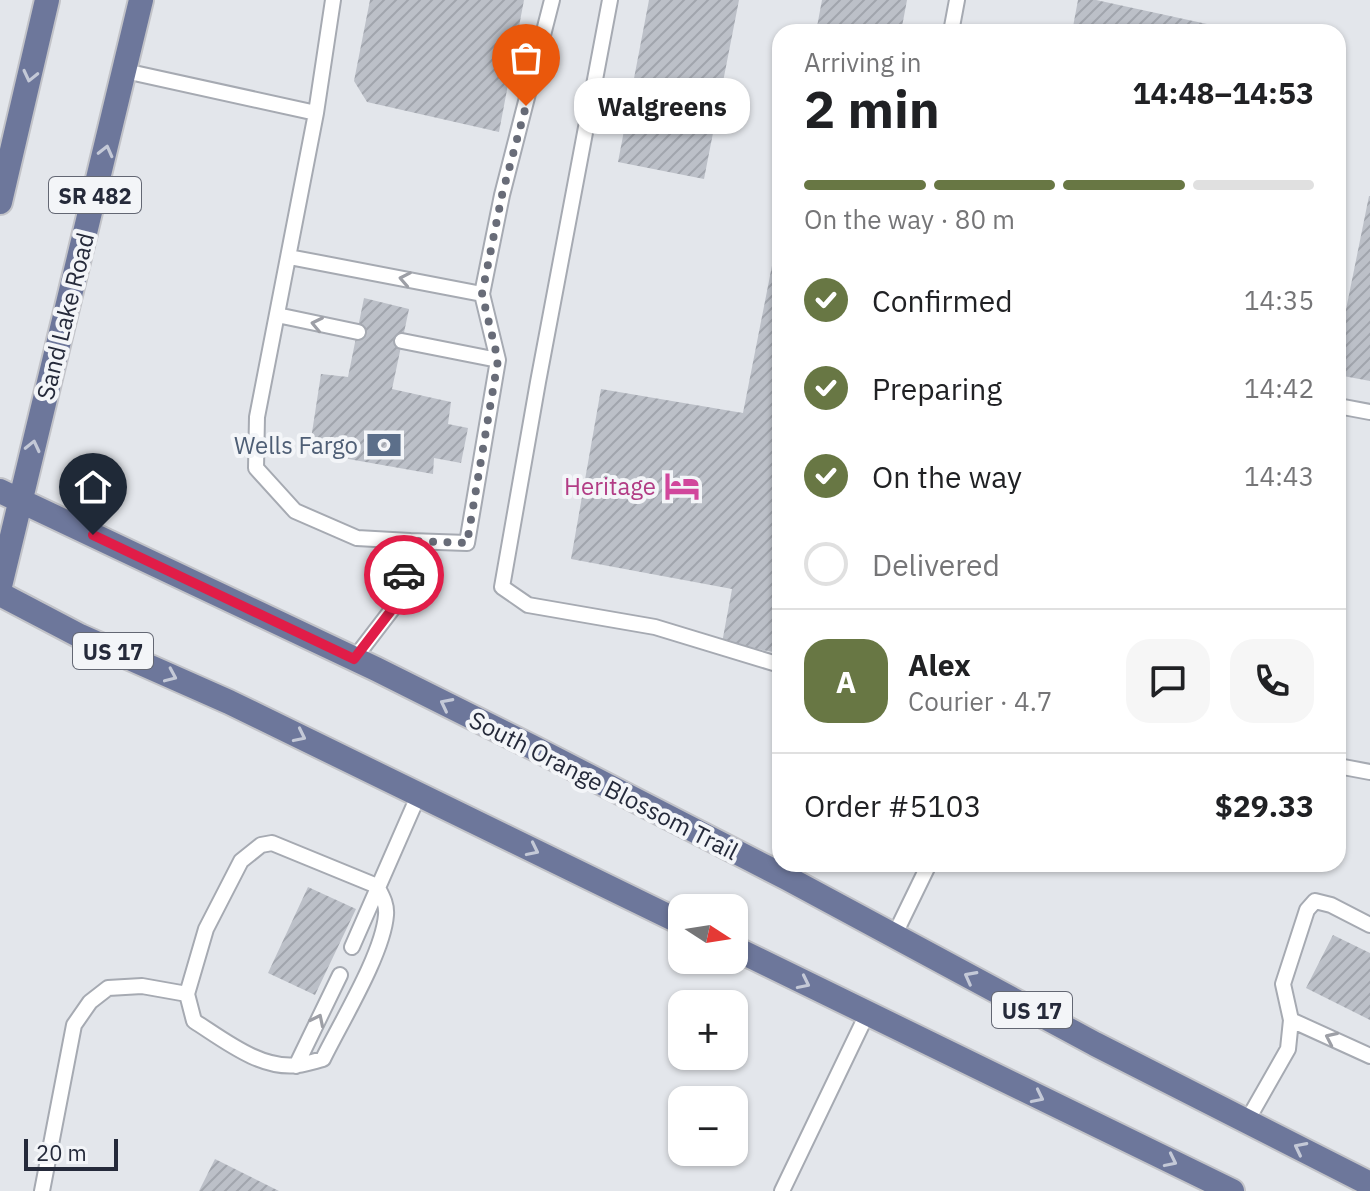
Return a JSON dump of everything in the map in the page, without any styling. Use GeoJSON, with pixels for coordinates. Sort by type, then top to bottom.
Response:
{"type":"FeatureCollection","features":[{"type":"Feature","properties":{"kind":"main road"},"geometry":{"type":"LineString","coordinates":[[0,202],[47,0]]}},
{"type":"Feature","properties":{"kind":"main road","name":"Sand Lake Road"},"geometry":{"type":"LineString","coordinates":[[0,586],[10,496],[125,71],[141,0]]}},
{"type":"Feature","properties":{"kind":"main road","name":"South Orange Blossom Trail"},"geometry":{"type":"LineString","coordinates":[[10,496],[772,863]]}},
{"type":"Feature","properties":{"kind":"main road","name":"US 17"},"geometry":{"type":"LineString","coordinates":[[0,594],[80,636],[229,702],[668,916]]}},
{"type":"Feature","properties":{"kind":"main road","name":"South Orange Blossom Trail"},"geometry":{"type":"LineString","coordinates":[[791,872],[894,936],[1095,1044],[1370,1184]]}},
{"type":"Feature","properties":{"kind":"main road"},"geometry":{"type":"LineString","coordinates":[[748,955],[1232,1191]]}},
{"type":"Feature","properties":{"kind":"lane"},"geometry":{"type":"LineString","coordinates":[[333,0],[316,113],[257,417],[256,468],[295,511],[357,538],[467,543],[498,360],[482,294],[502,195],[552,0]]}},
{"type":"Feature","properties":{"kind":"lane"},"geometry":{"type":"LineString","coordinates":[[610,0],[502,587],[528,605],[655,627],[772,663]]}},
{"type":"Feature","properties":{"kind":"lane"},"geometry":{"type":"LineString","coordinates":[[952,24],[957,0]]}},
{"type":"Feature","properties":{"kind":"lane"},"geometry":{"type":"LineString","coordinates":[[125,71],[316,113]]}},
{"type":"Feature","properties":{"kind":"lane"},"geometry":{"type":"LineString","coordinates":[[289,257],[482,294]]}},
{"type":"Feature","properties":{"kind":"lane"},"geometry":{"type":"LineString","coordinates":[[277,315],[358,332]]}},
{"type":"Feature","properties":{"kind":"lane"},"geometry":{"type":"LineString","coordinates":[[402,341],[498,360]]}},
{"type":"Feature","properties":{"kind":"lane"},"geometry":{"type":"LineString","coordinates":[[1346,408],[1370,412]]}},
{"type":"Feature","properties":{"kind":"lane"},"geometry":{"type":"LineString","coordinates":[[354,659],[400,599],[410,541]]}},
{"type":"Feature","properties":{"kind":"lane"},"geometry":{"type":"LineString","coordinates":[[1346,768],[1370,772]]}},
{"type":"Feature","properties":{"kind":"lane"},"geometry":{"type":"LineString","coordinates":[[352,947],[419,794]]}},
{"type":"Feature","properties":{"kind":"lane"},"geometry":{"type":"LineString","coordinates":[[272,843],[377,886],[385,901],[386,916],[373,959],[323,1059],[296,1066],[265,1061],[228,1043],[194,1021],[187,994],[206,929],[241,861],[261,845],[272,843]]}},
{"type":"Feature","properties":{"kind":"lane"},"geometry":{"type":"LineString","coordinates":[[894,936],[925,872]]}},
{"type":"Feature","properties":{"kind":"lane"},"geometry":{"type":"LineString","coordinates":[[1247,1121],[1288,1049],[1291,1020],[1283,984],[1307,910],[1315,901],[1331,905],[1370,925]]}},
{"type":"Feature","properties":{"kind":"lane"},"geometry":{"type":"LineString","coordinates":[[296,1066],[340,975]]}},
{"type":"Feature","properties":{"kind":"lane"},"geometry":{"type":"LineString","coordinates":[[42,1191],[74,1025],[90,1002],[108,988],[142,986],[187,994]]}},
{"type":"Feature","properties":{"kind":"lane"},"geometry":{"type":"LineString","coordinates":[[782,1191],[867,1014]]}},
{"type":"Feature","properties":{"kind":"lane"},"geometry":{"type":"LineString","coordinates":[[1291,1020],[1370,1056]]}},
{"type":"Feature","properties":{"kind":"building"},"geometry":{"type":"Polygon","coordinates":[[[370,0],[524,0],[499,132],[367,102],[354,81],[370,0]]]}},
{"type":"Feature","properties":{"kind":"building"},"geometry":{"type":"Polygon","coordinates":[[[649,0],[739,0],[704,179],[618,162],[649,0]]]}},
{"type":"Feature","properties":{"kind":"building"},"geometry":{"type":"Polygon","coordinates":[[[822,0],[907,0],[902,24],[818,24],[822,0]]]}},
{"type":"Feature","properties":{"kind":"building"},"geometry":{"type":"Polygon","coordinates":[[[1078,0],[1096,0],[1207,24],[1074,24],[1078,0]]]}},
{"type":"Feature","properties":{"kind":"building"},"geometry":{"type":"Polygon","coordinates":[[[1370,196],[1370,381],[1346,376],[1346,310],[1370,196]]]}},
{"type":"Feature","properties":{"kind":"building","name":"Heritage"},"geometry":{"type":"Polygon","coordinates":[[[772,266],[772,652],[722,643],[732,589],[571,559],[601,389],[743,413],[772,266]]]}},
{"type":"Feature","properties":{"kind":"building"},"geometry":{"type":"Polygon","coordinates":[[[364,298],[409,309],[392,389],[451,402],[448,424],[468,428],[461,463],[434,458],[433,474],[309,452],[321,374],[348,377],[364,298]]]}},
{"type":"Feature","properties":{"kind":"building"},"geometry":{"type":"Polygon","coordinates":[[[308,887],[356,909],[315,995],[268,973],[308,887]]]}},
{"type":"Feature","properties":{"kind":"building"},"geometry":{"type":"Polygon","coordinates":[[[1333,935],[1370,953],[1370,1020],[1306,988],[1333,935]]]}},
{"type":"Feature","properties":{"kind":"building"},"geometry":{"type":"Polygon","coordinates":[[[215,1159],[279,1191],[199,1191],[215,1159]]]}},
{"type":"Feature","properties":{"kind":"way so far"},"geometry":{"type":"LineString","coordinates":[[404,575],[410,541],[467,543],[498,360],[482,294],[502,195],[526,106]]}},
{"type":"Feature","properties":{"kind":"place","name":"Walgreens"},"geometry":{"type":"Point","coordinates":[526,106]}},
{"type":"Feature","properties":{"kind":"place","name":"Wells Fargo"},"geometry":{"type":"Point","coordinates":[384,445]}},
{"type":"Feature","properties":{"kind":"place","name":"Heritage"},"geometry":{"type":"Point","coordinates":[682,486]}},
{"type":"Feature","properties":{"kind":"route"},"geometry":{"type":"LineString","coordinates":[[93,535],[354,659],[400,599],[404,575]]}}]}
